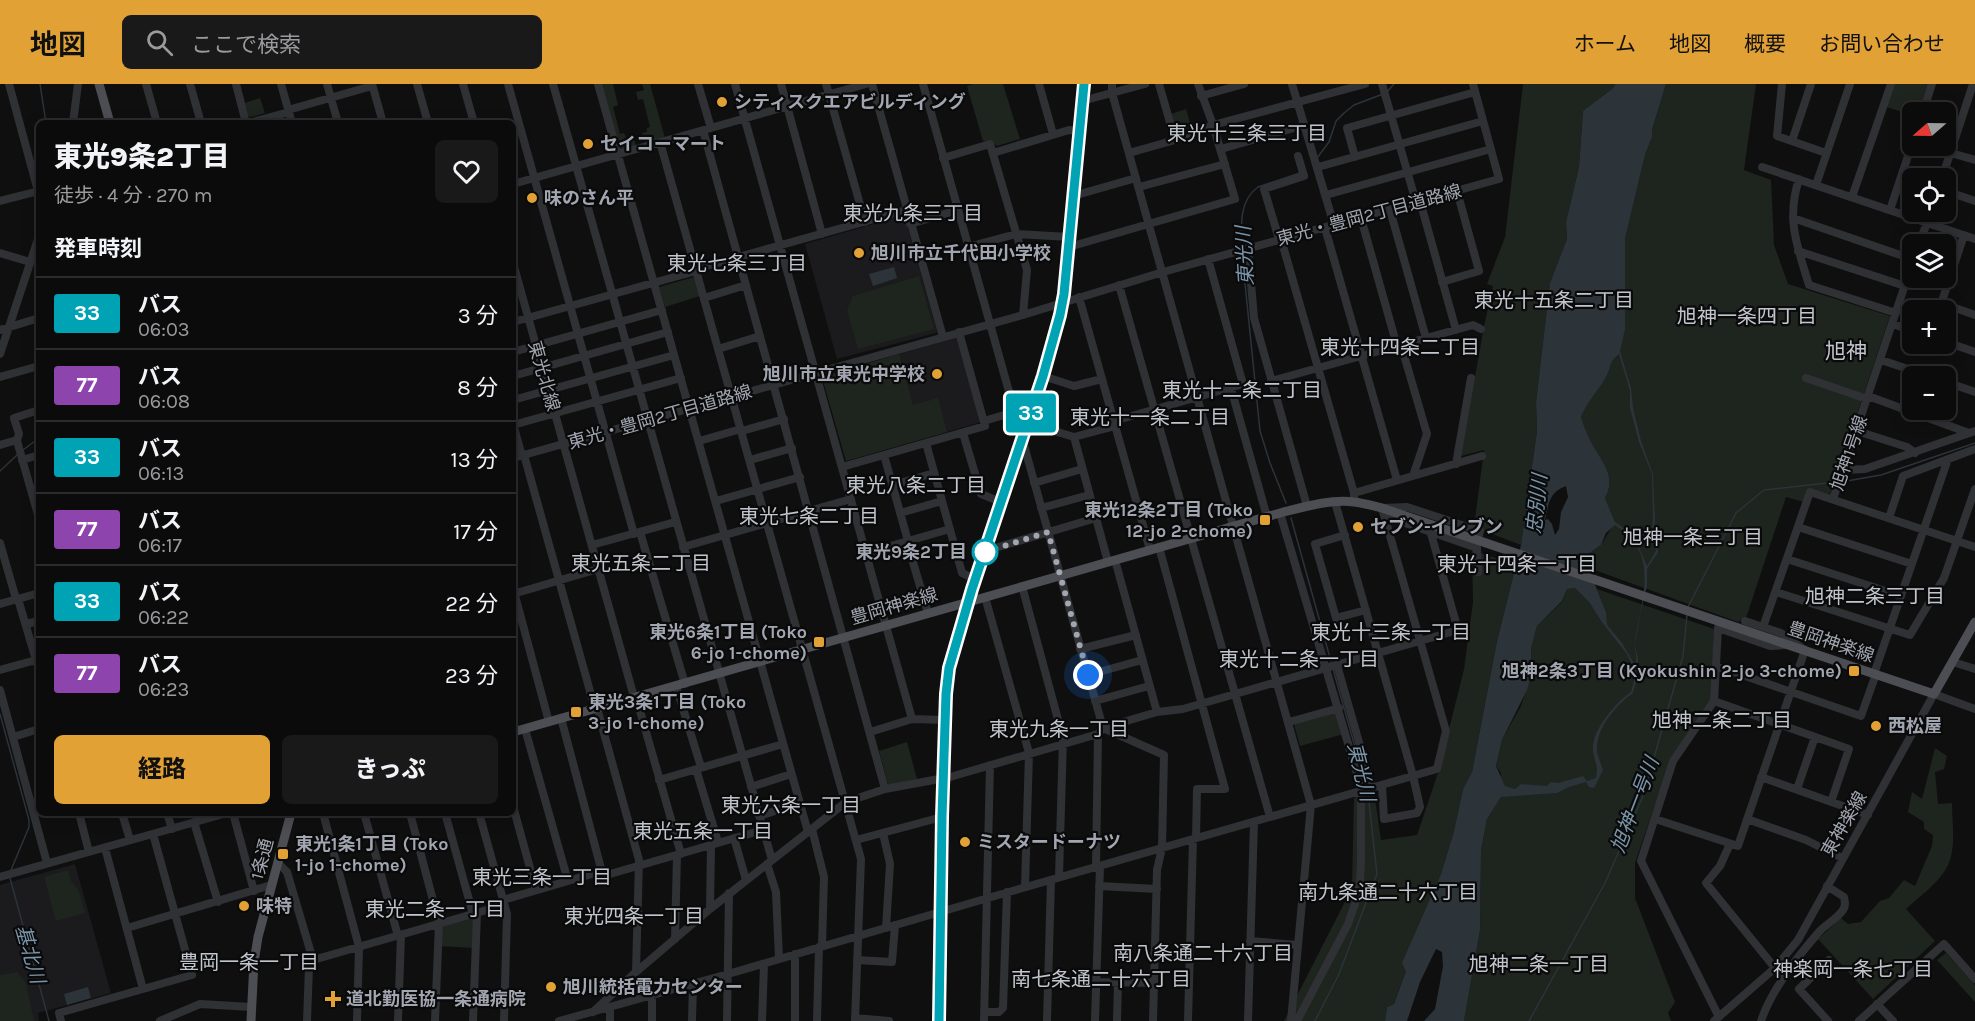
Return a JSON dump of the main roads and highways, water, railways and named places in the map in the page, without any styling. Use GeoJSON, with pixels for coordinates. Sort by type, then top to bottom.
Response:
{"type":"FeatureCollection","features":[{"type":"Feature","properties":{"kind":"main road"},"geometry":{"type":"LineString","coordinates":[[99,84],[109,120]]}},
{"type":"Feature","properties":{"kind":"main road","name":"豊岡神楽線"},"geometry":{"type":"LineString","coordinates":[[516,731],[1280,513],[1354,497],[1384,512],[1492,545],[1934,694]]}},
{"type":"Feature","properties":{"kind":"main road","name":"東神楽線"},"geometry":{"type":"LineString","coordinates":[[1934,694],[1971,638],[1975,622]]}},
{"type":"Feature","properties":{"kind":"main road","name":"1条通"},"geometry":{"type":"LineString","coordinates":[[251,1021],[254,962],[290,816]]}},
{"type":"Feature","properties":{"kind":"water","name":"忠別川"},"geometry":{"type":"Polygon","coordinates":[[[1615,84],[1666,84],[1645,155],[1625,239],[1625,330],[1620,351],[1631,388],[1641,441],[1653,474],[1654,532],[1658,552],[1647,569],[1647,586],[1635,645],[1638,673],[1633,693],[1608,718],[1599,735],[1597,752],[1603,770],[1594,788],[1589,787],[1586,782],[1557,793],[1501,797],[1487,819],[1481,850],[1480,930],[1464,1021],[1424,1021],[1435,1009],[1443,966],[1442,952],[1436,949],[1420,982],[1407,1021],[1385,1021],[1387,1007],[1394,1004],[1406,971],[1402,963],[1441,874],[1454,831],[1463,789],[1472,772],[1497,641],[1521,545],[1537,431],[1536,402],[1550,283],[1567,239],[1566,222],[1579,167],[1583,111],[1615,84]],[[1619,354],[1615,357],[1605,379],[1581,417],[1608,473],[1610,481],[1605,498],[1615,522],[1632,534],[1647,566],[1656,551],[1651,533],[1652,474],[1639,442],[1630,408],[1630,391],[1619,354]],[[1566,486],[1560,488],[1551,499],[1545,520],[1548,519],[1552,524],[1555,535],[1559,529],[1561,512],[1568,497],[1566,486]],[[1615,525],[1606,533],[1601,545],[1584,557],[1606,612],[1607,625],[1622,643],[1635,665],[1635,642],[1644,588],[1643,561],[1638,548],[1625,532],[1615,525]],[[1575,588],[1567,589],[1562,601],[1537,626],[1531,649],[1532,673],[1527,690],[1502,740],[1496,766],[1505,786],[1515,789],[1521,784],[1547,786],[1551,782],[1558,783],[1583,776],[1587,781],[1596,778],[1597,766],[1593,742],[1596,734],[1612,710],[1631,692],[1636,673],[1627,654],[1589,602],[1575,588]]]}},
{"type":"Feature","properties":{"kind":"water"},"geometry":{"type":"Polygon","coordinates":[[[894,267],[897,278],[873,286],[869,274],[894,267]]]}},
{"type":"Feature","properties":{"kind":"water"},"geometry":{"type":"Polygon","coordinates":[[[88,987],[91,998],[67,1005],[64,994],[88,987]]]}},
{"type":"Feature","properties":{"kind":"waterway","name":"基北川"},"geometry":{"type":"LineString","coordinates":[[40,84],[46,120]]}},
{"type":"Feature","properties":{"kind":"waterway","name":"東光川"},"geometry":{"type":"LineString","coordinates":[[1387,92],[1394,84]]}},
{"type":"Feature","properties":{"kind":"waterway","name":"東光川"},"geometry":{"type":"LineString","coordinates":[[1317,158],[1329,142],[1336,121],[1344,113],[1354,105],[1383,94]]}},
{"type":"Feature","properties":{"kind":"waterway","name":"東光川"},"geometry":{"type":"LineString","coordinates":[[1242,246],[1242,214],[1252,192],[1258,187],[1300,173]]}},
{"type":"Feature","properties":{"kind":"waterway","name":"東光川"},"geometry":{"type":"LineString","coordinates":[[1242,254],[1260,431],[1286,503]]}},
{"type":"Feature","properties":{"kind":"waterway","name":"基北川"},"geometry":{"type":"LineString","coordinates":[[23,450],[36,440]]}},
{"type":"Feature","properties":{"kind":"waterway","name":"旭神一号川"},"geometry":{"type":"LineString","coordinates":[[1841,482],[1881,475],[1975,443]]}},
{"type":"Feature","properties":{"kind":"waterway","name":"基北川"},"geometry":{"type":"LineString","coordinates":[[0,471],[17,455]]}},
{"type":"Feature","properties":{"kind":"waterway","name":"旭神一号川"},"geometry":{"type":"LineString","coordinates":[[1688,607],[1736,513],[1764,490],[1836,482]]}},
{"type":"Feature","properties":{"kind":"waterway","name":"東光川"},"geometry":{"type":"LineString","coordinates":[[1291,518],[1332,665]]}},
{"type":"Feature","properties":{"kind":"waterway","name":"旭神一号川"},"geometry":{"type":"LineString","coordinates":[[1529,1021],[1605,883],[1643,796],[1683,656],[1687,615]]}},
{"type":"Feature","properties":{"kind":"waterway","name":"東光川"},"geometry":{"type":"LineString","coordinates":[[1333,669],[1366,786]]}},
{"type":"Feature","properties":{"kind":"waterway","name":"基北川"},"geometry":{"type":"LineString","coordinates":[[0,714],[29,820],[29,827],[11,870]]}},
{"type":"Feature","properties":{"kind":"waterway","name":"東光川"},"geometry":{"type":"LineString","coordinates":[[1315,1021],[1339,974],[1377,874],[1368,793]]}},
{"type":"Feature","properties":{"kind":"waterway","name":"基北川"},"geometry":{"type":"LineString","coordinates":[[10,878],[49,1021]]}},
{"type":"Feature","properties":{"kind":"place","name":"シティスクエアビルディング"},"geometry":{"type":"Point","coordinates":[722,102]}},
{"type":"Feature","properties":{"kind":"place","name":"セイコーマート"},"geometry":{"type":"Point","coordinates":[588,144]}},
{"type":"Feature","properties":{"kind":"place","name":"味のさん平"},"geometry":{"type":"Point","coordinates":[532,198]}},
{"type":"Feature","properties":{"kind":"place","name":"旭川市立千代田小学校"},"geometry":{"type":"Point","coordinates":[859,253]}},
{"type":"Feature","properties":{"kind":"place","name":"旭川市立東光中学校"},"geometry":{"type":"Point","coordinates":[937,374]}},
{"type":"Feature","properties":{"kind":"place","name":"東光12条2丁目 (Toko 12-jo 2-chome)"},"geometry":{"type":"Point","coordinates":[1265,520]}},
{"type":"Feature","properties":{"kind":"place","name":"セブン-イレブン"},"geometry":{"type":"Point","coordinates":[1358,527]}},
{"type":"Feature","properties":{"kind":"place","name":"東光9条2丁目"},"geometry":{"type":"Point","coordinates":[985,552]}},
{"type":"Feature","properties":{"kind":"place","name":"東光6条1丁目 (Toko 6-jo 1-chome)"},"geometry":{"type":"Point","coordinates":[819,642]}},
{"type":"Feature","properties":{"kind":"place","name":"旭神2条3丁目 (Kyokushin 2-jo 3-chome)"},"geometry":{"type":"Point","coordinates":[1854,671]}},
{"type":"Feature","properties":{"kind":"place","name":"東光3条1丁目 (Toko 3-jo 1-chome)"},"geometry":{"type":"Point","coordinates":[576,712]}},
{"type":"Feature","properties":{"kind":"place","name":"西松屋"},"geometry":{"type":"Point","coordinates":[1876,726]}},
{"type":"Feature","properties":{"kind":"place","name":"ミスタードーナツ"},"geometry":{"type":"Point","coordinates":[965,842]}},
{"type":"Feature","properties":{"kind":"place","name":"東光1条1丁目 (Toko 1-jo 1-chome)"},"geometry":{"type":"Point","coordinates":[283,854]}},
{"type":"Feature","properties":{"kind":"place","name":"味特"},"geometry":{"type":"Point","coordinates":[244,906]}},
{"type":"Feature","properties":{"kind":"place","name":"旭川統括電力センター"},"geometry":{"type":"Point","coordinates":[551,987]}},
{"type":"Feature","properties":{"kind":"place","name":"道北勤医協一条通病院"},"geometry":{"type":"Point","coordinates":[333,999]}},
{"type":"Feature","properties":{"kind":"district","name":"東光十三条三丁目"},"geometry":{"type":"Point","coordinates":[1247,133]}},
{"type":"Feature","properties":{"kind":"district","name":"東光九条三丁目"},"geometry":{"type":"Point","coordinates":[913,213]}},
{"type":"Feature","properties":{"kind":"district","name":"東光七条三丁目"},"geometry":{"type":"Point","coordinates":[737,263]}},
{"type":"Feature","properties":{"kind":"district","name":"東光十五条二丁目"},"geometry":{"type":"Point","coordinates":[1554,300]}},
{"type":"Feature","properties":{"kind":"district","name":"旭神一条四丁目"},"geometry":{"type":"Point","coordinates":[1747,316]}},
{"type":"Feature","properties":{"kind":"district","name":"東光十四条二丁目"},"geometry":{"type":"Point","coordinates":[1400,347]}},
{"type":"Feature","properties":{"kind":"district","name":"旭神"},"geometry":{"type":"Point","coordinates":[1846,351]}},
{"type":"Feature","properties":{"kind":"district","name":"東光十二条二丁目"},"geometry":{"type":"Point","coordinates":[1242,390]}},
{"type":"Feature","properties":{"kind":"district","name":"東光十一条二丁目"},"geometry":{"type":"Point","coordinates":[1150,417]}},
{"type":"Feature","properties":{"kind":"district","name":"東光八条二丁目"},"geometry":{"type":"Point","coordinates":[916,485]}},
{"type":"Feature","properties":{"kind":"district","name":"東光七条二丁目"},"geometry":{"type":"Point","coordinates":[809,516]}},
{"type":"Feature","properties":{"kind":"district","name":"旭神一条三丁目"},"geometry":{"type":"Point","coordinates":[1693,537]}},
{"type":"Feature","properties":{"kind":"district","name":"東光五条二丁目"},"geometry":{"type":"Point","coordinates":[641,563]}},
{"type":"Feature","properties":{"kind":"district","name":"東光十四条一丁目"},"geometry":{"type":"Point","coordinates":[1517,564]}},
{"type":"Feature","properties":{"kind":"district","name":"旭神二条三丁目"},"geometry":{"type":"Point","coordinates":[1875,596]}},
{"type":"Feature","properties":{"kind":"district","name":"東光十三条一丁目"},"geometry":{"type":"Point","coordinates":[1391,632]}},
{"type":"Feature","properties":{"kind":"district","name":"東光十二条一丁目"},"geometry":{"type":"Point","coordinates":[1299,659]}},
{"type":"Feature","properties":{"kind":"district","name":"旭神二条二丁目"},"geometry":{"type":"Point","coordinates":[1722,720]}},
{"type":"Feature","properties":{"kind":"district","name":"東光九条一丁目"},"geometry":{"type":"Point","coordinates":[1059,729]}},
{"type":"Feature","properties":{"kind":"district","name":"東光六条一丁目"},"geometry":{"type":"Point","coordinates":[791,805]}},
{"type":"Feature","properties":{"kind":"district","name":"東光五条一丁目"},"geometry":{"type":"Point","coordinates":[703,831]}},
{"type":"Feature","properties":{"kind":"district","name":"東光三条一丁目"},"geometry":{"type":"Point","coordinates":[542,877]}},
{"type":"Feature","properties":{"kind":"district","name":"南九条通二十六丁目"},"geometry":{"type":"Point","coordinates":[1388,892]}},
{"type":"Feature","properties":{"kind":"district","name":"東光二条一丁目"},"geometry":{"type":"Point","coordinates":[435,909]}},
{"type":"Feature","properties":{"kind":"district","name":"東光四条一丁目"},"geometry":{"type":"Point","coordinates":[634,916]}},
{"type":"Feature","properties":{"kind":"district","name":"南八条通二十六丁目"},"geometry":{"type":"Point","coordinates":[1203,953]}},
{"type":"Feature","properties":{"kind":"district","name":"豊岡一条一丁目"},"geometry":{"type":"Point","coordinates":[249,962]}},
{"type":"Feature","properties":{"kind":"district","name":"旭神二条一丁目"},"geometry":{"type":"Point","coordinates":[1539,964]}},
{"type":"Feature","properties":{"kind":"district","name":"神楽岡一条七丁目"},"geometry":{"type":"Point","coordinates":[1853,969]}},
{"type":"Feature","properties":{"kind":"district","name":"南七条通二十六丁目"},"geometry":{"type":"Point","coordinates":[1101,979]}}]}
